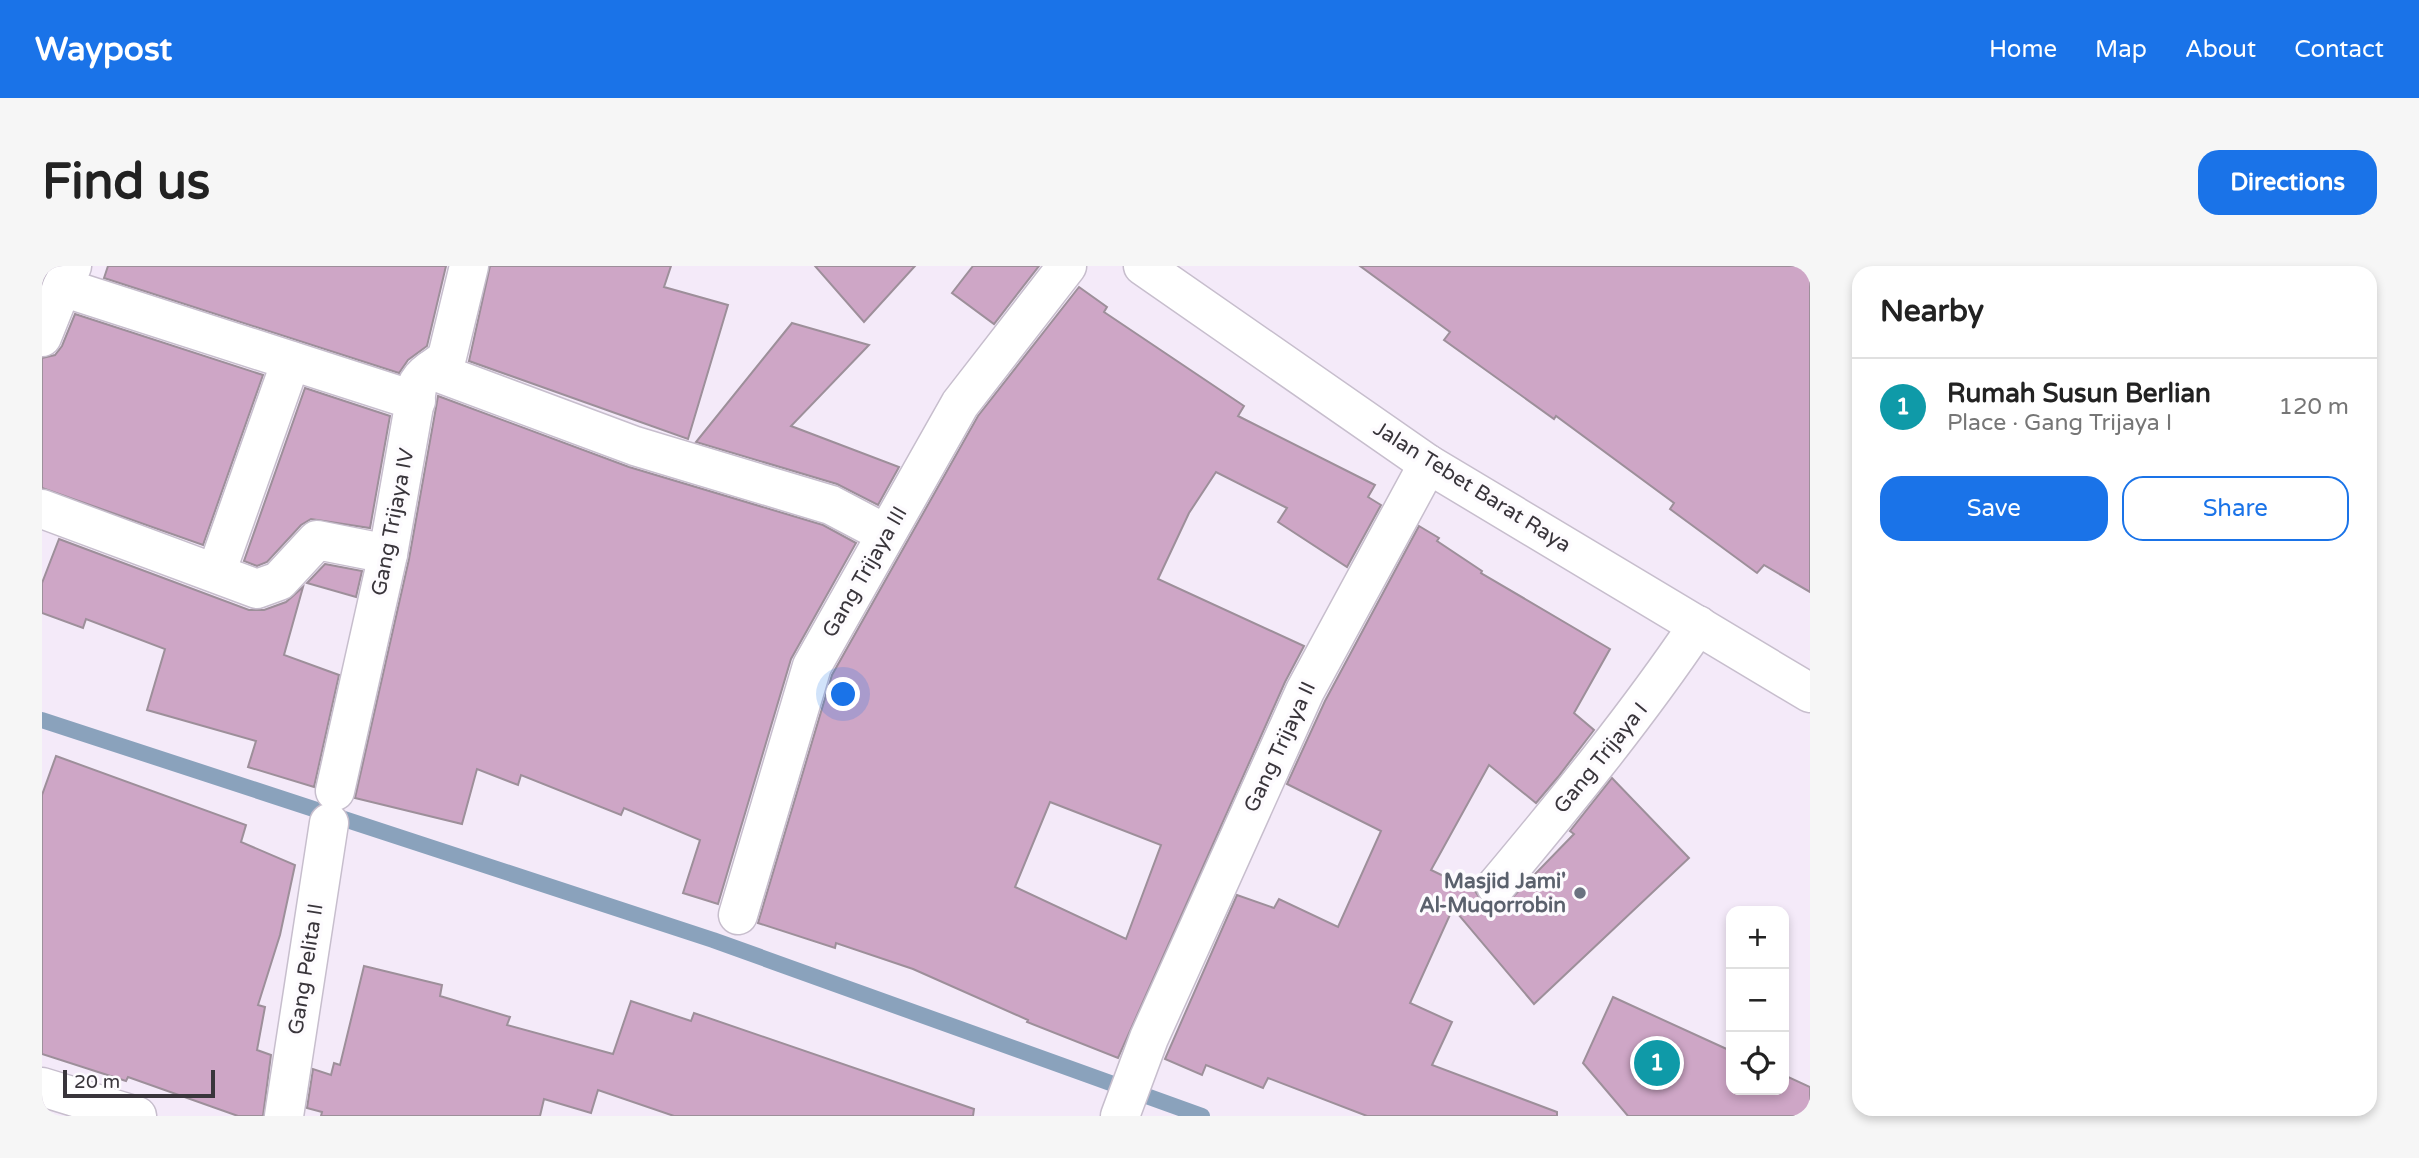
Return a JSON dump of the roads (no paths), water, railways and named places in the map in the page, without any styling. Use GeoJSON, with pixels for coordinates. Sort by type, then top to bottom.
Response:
{"type":"FeatureCollection","features":[{"type":"Feature","properties":{"kind":"street","name":"Gang Trijaya IV"},"geometry":{"type":"LineString","coordinates":[[332,807],[423,386],[447,357],[469,266]]}},
{"type":"Feature","properties":{"kind":"street","name":"Gang Trijaya III"},"geometry":{"type":"LineString","coordinates":[[738,915],[812,666],[960,404],[1067,266]]}},
{"type":"Feature","properties":{"kind":"street","name":"Jalan Tebet Barat Raya"},"geometry":{"type":"LineString","coordinates":[[1143,266],[1429,464],[1810,693]]}},
{"type":"Feature","properties":{"kind":"street"},"geometry":{"type":"LineString","coordinates":[[42,337],[67,277],[291,361],[423,386],[635,446],[831,505],[886,534]]}},
{"type":"Feature","properties":{"kind":"street"},"geometry":{"type":"LineString","coordinates":[[216,573],[291,361]]}},
{"type":"Feature","properties":{"kind":"street","name":"Gang Trijaya II"},"geometry":{"type":"LineString","coordinates":[[1120,1116],[1149,1038],[1305,691],[1429,464]]}},
{"type":"Feature","properties":{"kind":"street"},"geometry":{"type":"LineString","coordinates":[[42,509],[257,589],[279,582],[317,540],[388,554]]}},
{"type":"Feature","properties":{"kind":"street","name":"Gang Trijaya I"},"geometry":{"type":"LineString","coordinates":[[1496,886],[1604,757],[1650,697],[1698,625]]}},
{"type":"Feature","properties":{"kind":"street","name":"Gang Pelita II"},"geometry":{"type":"LineString","coordinates":[[284,1116],[332,807]]}},
{"type":"Feature","properties":{"kind":"street"},"geometry":{"type":"LineString","coordinates":[[42,1087],[137,1116]]}},
{"type":"Feature","properties":{"kind":"waterway"},"geometry":{"type":"LineString","coordinates":[[42,720],[713,940],[1202,1116]]}},
{"type":"Feature","properties":{"kind":"place","name":"Masjid Jami' Al-Muqorrobin"},"geometry":{"type":"Point","coordinates":[1580,893]}},
{"type":"Feature","properties":{"kind":"place","name":"Rumah Susun Berlian"},"geometry":{"type":"Point","coordinates":[1657,1063]}}]}
